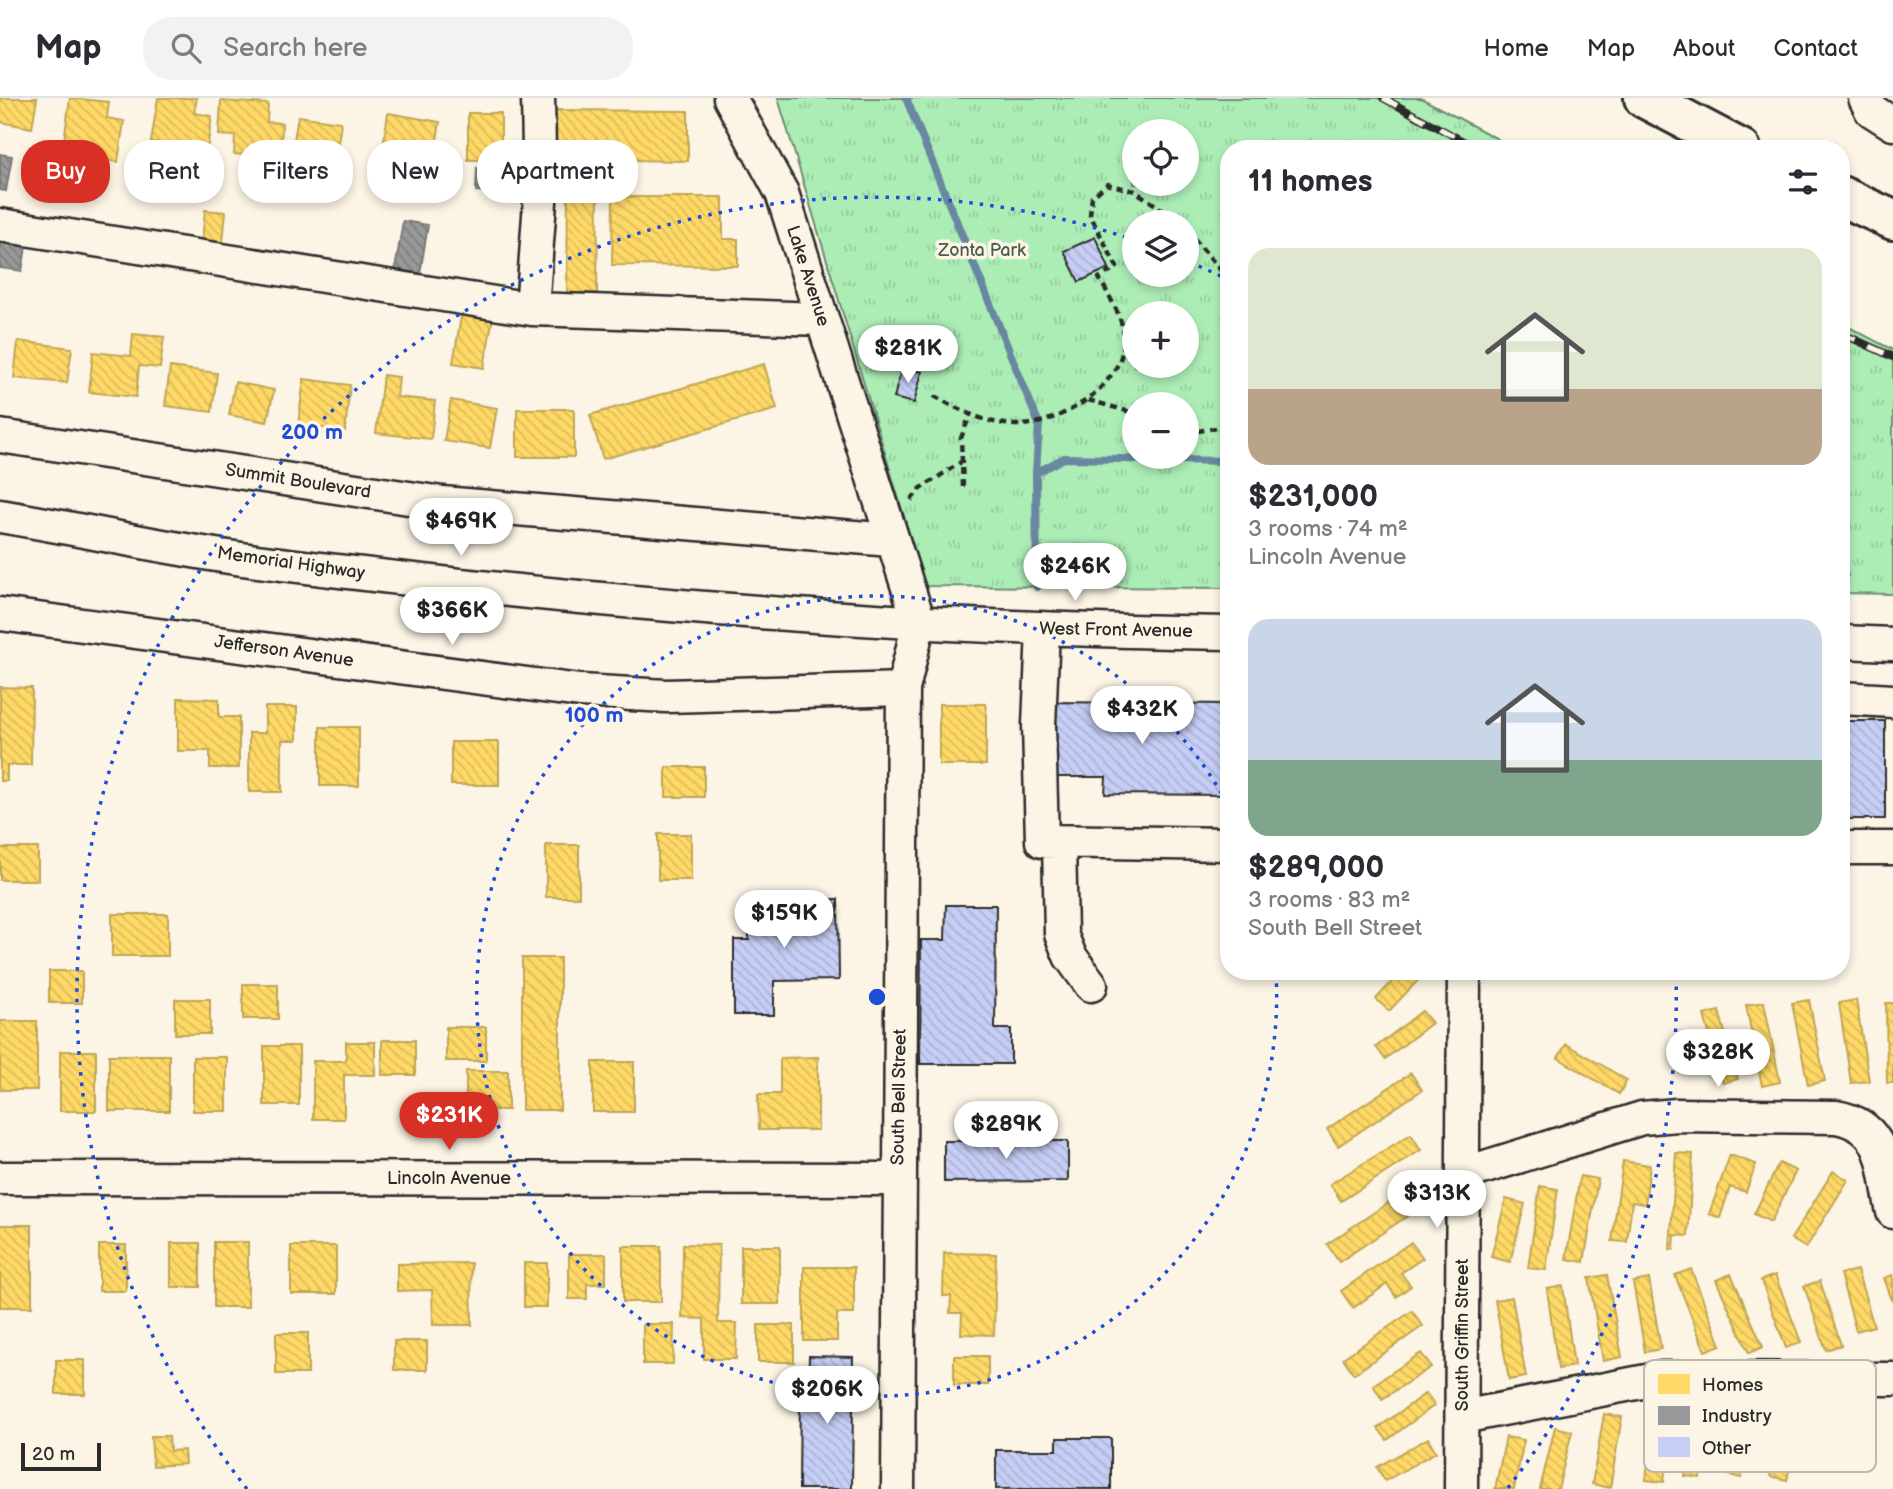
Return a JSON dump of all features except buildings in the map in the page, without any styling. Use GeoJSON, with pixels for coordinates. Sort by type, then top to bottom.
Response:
{"type":"FeatureCollection","features":[{"type":"Feature","properties":{"kind":"main road"},"geometry":{"type":"LineString","coordinates":[[1644,98],[1724,140]]}},
{"type":"Feature","properties":{"kind":"main road"},"geometry":{"type":"LineString","coordinates":[[1850,200],[1893,220]]}},
{"type":"Feature","properties":{"kind":"street"},"geometry":{"type":"LineString","coordinates":[[532,309],[540,202],[538,98]]}},
{"type":"Feature","properties":{"kind":"street","name":"Lake Avenue"},"geometry":{"type":"LineString","coordinates":[[730,98],[782,192],[919,622]]}},
{"type":"Feature","properties":{"kind":"street"},"geometry":{"type":"LineString","coordinates":[[1865,98],[1871,110],[1893,124]]}},
{"type":"Feature","properties":{"kind":"street"},"geometry":{"type":"LineString","coordinates":[[0,225],[532,309],[822,319]]}},
{"type":"Feature","properties":{"kind":"street","name":"Summit Boulevard"},"geometry":{"type":"LineString","coordinates":[[0,436],[442,503],[891,540]]}},
{"type":"Feature","properties":{"kind":"street","name":"Memorial Highway"},"geometry":{"type":"LineString","coordinates":[[0,516],[254,560],[568,597],[919,622]]}},
{"type":"Feature","properties":{"kind":"street","name":"Jefferson Avenue"},"geometry":{"type":"LineString","coordinates":[[0,614],[580,691],[666,696],[903,689]]}},
{"type":"Feature","properties":{"kind":"street","name":"West Front Avenue"},"geometry":{"type":"LineString","coordinates":[[919,622],[1043,629],[1220,633]]}},
{"type":"Feature","properties":{"kind":"street","name":"South Bell Street"},"geometry":{"type":"LineString","coordinates":[[898,1489],[903,689],[919,622]]}},
{"type":"Feature","properties":{"kind":"street"},"geometry":{"type":"LineString","coordinates":[[1043,629],[1039,725],[1042,841],[1220,844]]}},
{"type":"Feature","properties":{"kind":"street"},"geometry":{"type":"LineString","coordinates":[[1850,642],[1893,644]]}},
{"type":"Feature","properties":{"kind":"street"},"geometry":{"type":"LineString","coordinates":[[1850,699],[1893,701]]}},
{"type":"Feature","properties":{"kind":"street"},"geometry":{"type":"LineString","coordinates":[[1059,842],[1061,934],[1070,956],[1091,985]]}},
{"type":"Feature","properties":{"kind":"street"},"geometry":{"type":"LineString","coordinates":[[1850,848],[1893,848]]}},
{"type":"Feature","properties":{"kind":"street","name":"South Griffin Street"},"geometry":{"type":"LineString","coordinates":[[1461,1489],[1464,980]]}},
{"type":"Feature","properties":{"kind":"street"},"geometry":{"type":"LineString","coordinates":[[1463,1174],[1642,1118],[1677,1115],[1836,1117],[1864,1126],[1874,1139],[1881,1152],[1893,1212]]}},
{"type":"Feature","properties":{"kind":"street","name":"Lincoln Avenue"},"geometry":{"type":"LineString","coordinates":[[0,1178],[898,1179]]}},
{"type":"Feature","properties":{"kind":"street"},"geometry":{"type":"LineString","coordinates":[[1462,1416],[1644,1381]]}},
{"type":"Feature","properties":{"kind":"path"},"geometry":{"type":"LineString","coordinates":[[934,396],[970,415],[1016,425],[1053,419],[1088,400],[1119,363],[1124,340],[1114,305],[1099,278],[1116,267],[1090,215],[1091,197],[1107,184],[1135,191],[1163,210]]}},
{"type":"Feature","properties":{"kind":"path"},"geometry":{"type":"LineString","coordinates":[[1199,244],[1220,269]]}},
{"type":"Feature","properties":{"kind":"path"},"geometry":{"type":"LineString","coordinates":[[1088,400],[1122,410]]}},
{"type":"Feature","properties":{"kind":"path"},"geometry":{"type":"LineString","coordinates":[[963,486],[961,438],[970,415]]}},
{"type":"Feature","properties":{"kind":"path"},"geometry":{"type":"LineString","coordinates":[[1199,430],[1220,427]]}},
{"type":"Feature","properties":{"kind":"path"},"geometry":{"type":"LineString","coordinates":[[907,504],[920,489],[961,462]]}},
{"type":"Feature","properties":{"kind":"green space","name":"Zonta Park"},"geometry":{"type":"Polygon","coordinates":[[[778,98],[1421,98],[1499,140],[1220,140],[1220,588],[925,586],[778,98]]]}},
{"type":"Feature","properties":{"kind":"green space"},"geometry":{"type":"Polygon","coordinates":[[[1850,328],[1893,350],[1893,594],[1850,593],[1850,328]]]}},
{"type":"Feature","properties":{"kind":"waterway"},"geometry":{"type":"LineString","coordinates":[[906,98],[1039,424],[1036,473]]}},
{"type":"Feature","properties":{"kind":"waterway"},"geometry":{"type":"LineString","coordinates":[[1037,587],[1036,473],[1064,458],[1220,461]]}},
{"type":"Feature","properties":{"kind":"railway"},"geometry":{"type":"LineString","coordinates":[[1383,98],[1461,140]]}},
{"type":"Feature","properties":{"kind":"railway"},"geometry":{"type":"LineString","coordinates":[[1850,337],[1893,357]]}}]}
